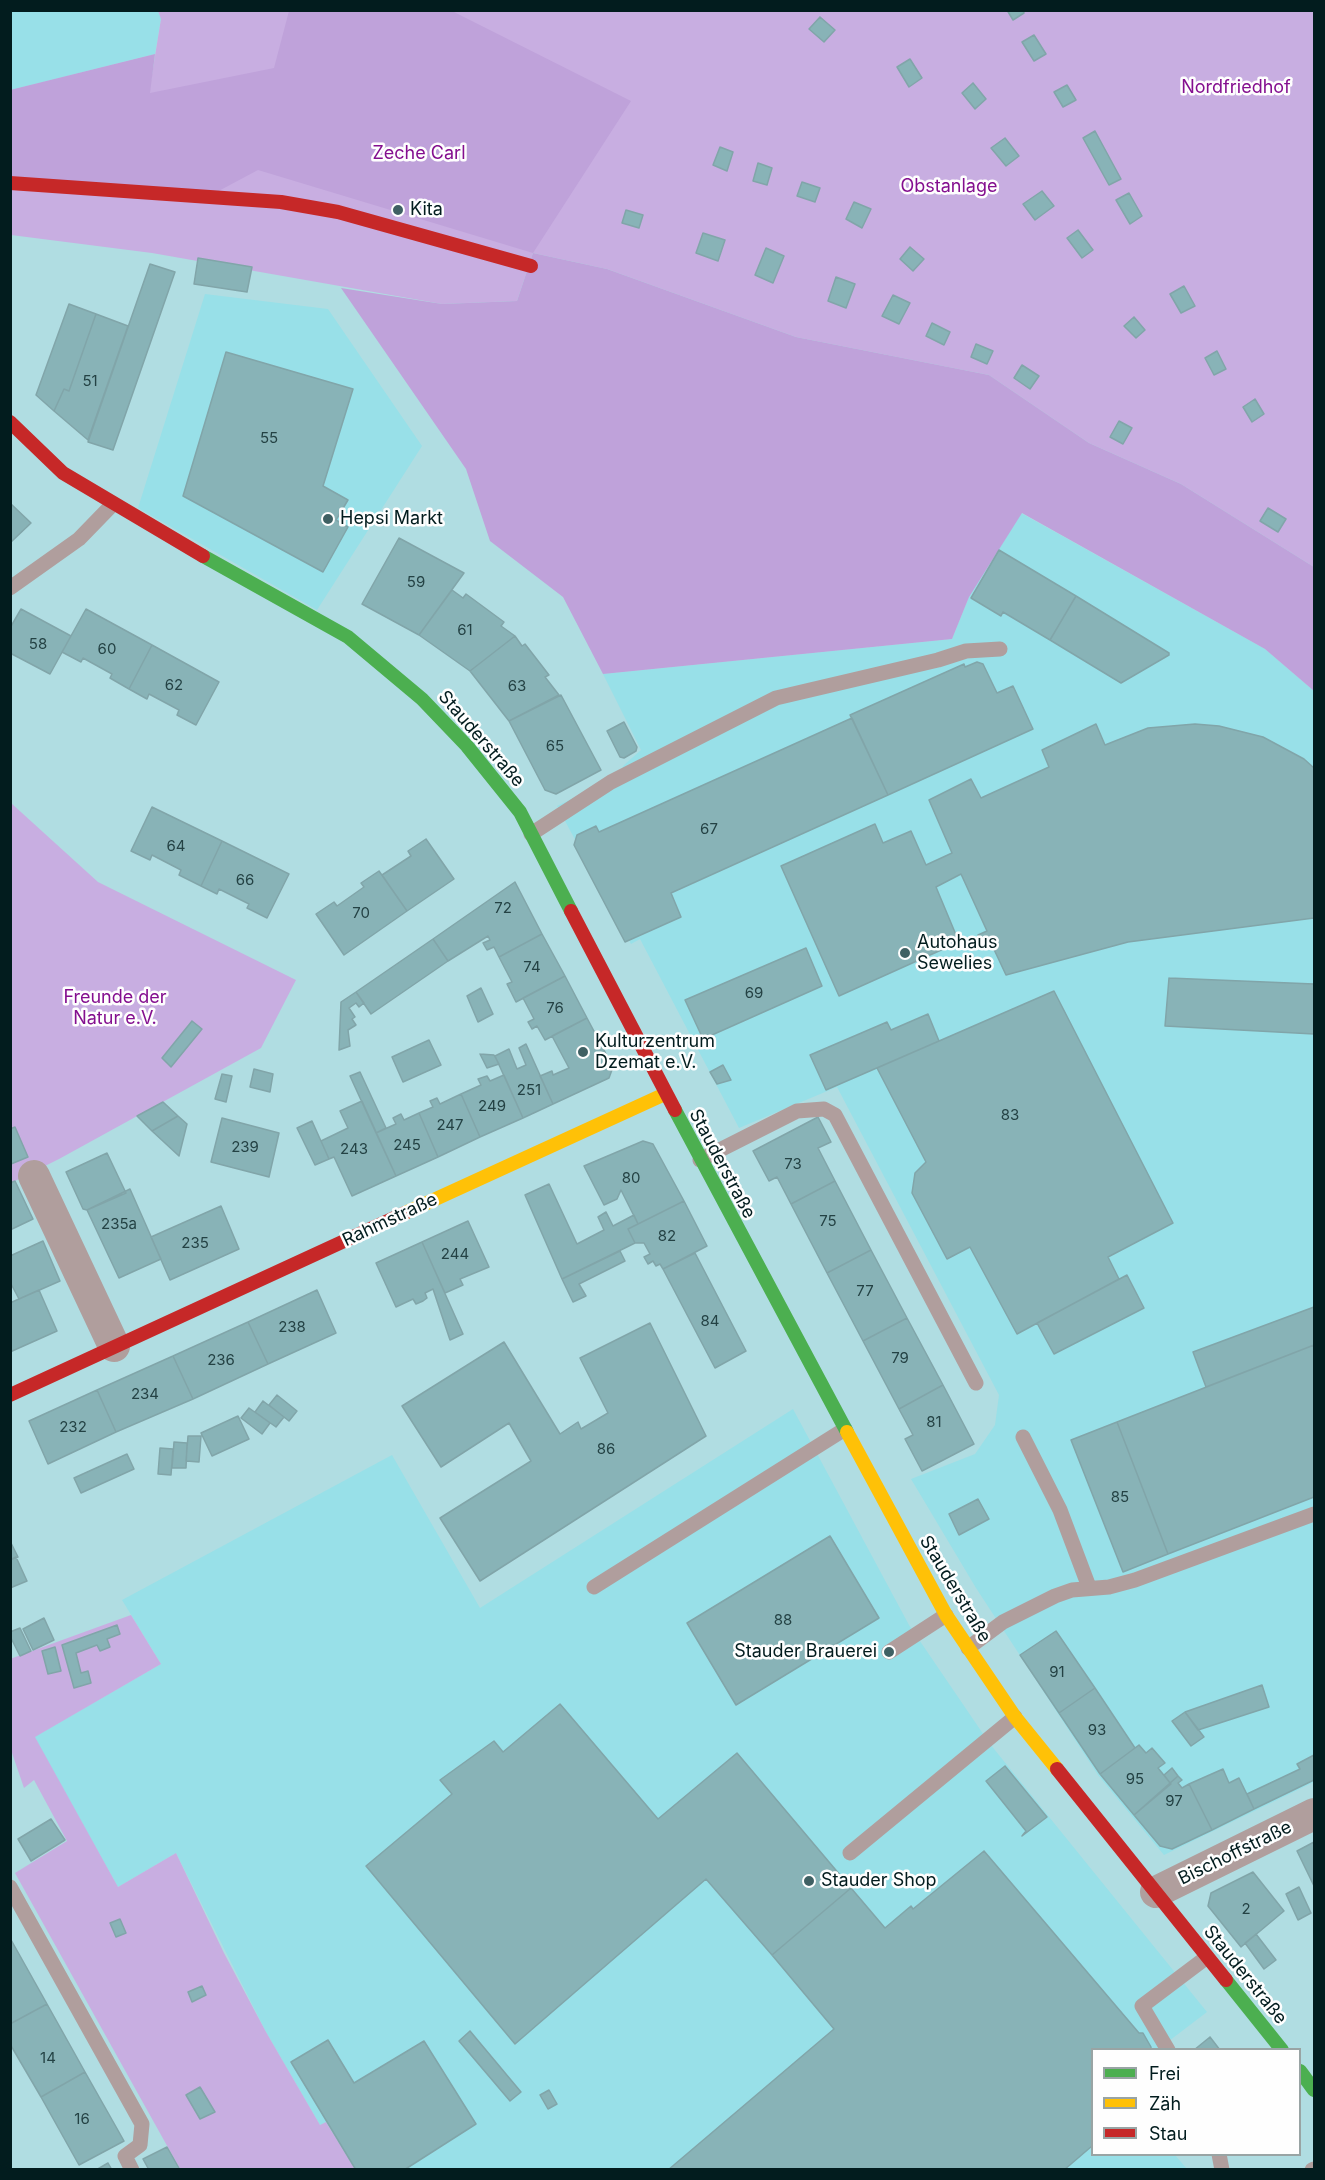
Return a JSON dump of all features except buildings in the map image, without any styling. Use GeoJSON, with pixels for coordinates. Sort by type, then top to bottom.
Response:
{"type":"FeatureCollection","features":[{"type":"Feature","properties":{"kind":"main road"},"geometry":{"type":"LineString","coordinates":[[10,183],[241,197],[338,212],[531,266]]}},
{"type":"Feature","properties":{"kind":"main road","name":"Stauderstraße"},"geometry":{"type":"LineString","coordinates":[[10,422],[63,473],[113,504],[328,625],[386,668],[422,699],[468,746],[519,812],[700,1160],[946,1615],[1015,1717],[1281,2048]]}},
{"type":"Feature","properties":{"kind":"main road","name":"Rahmstraße"},"geometry":{"type":"LineString","coordinates":[[10,1395],[665,1094]]}},
{"type":"Feature","properties":{"kind":"main road"},"geometry":{"type":"LineString","coordinates":[[1301,2074],[1314,2090]]}},
{"type":"Feature","properties":{"kind":"street"},"geometry":{"type":"LineString","coordinates":[[34,1176],[114,1346]]}},
{"type":"Feature","properties":{"kind":"street","name":"Bischoffstraße"},"geometry":{"type":"LineString","coordinates":[[1156,1892],[1314,1814]]}},
{"type":"Feature","properties":{"kind":"lane"},"geometry":{"type":"LineString","coordinates":[[10,588],[78,540],[113,504]]}},
{"type":"Feature","properties":{"kind":"lane"},"geometry":{"type":"LineString","coordinates":[[531,834],[610,782],[776,698],[938,660],[966,651],[1000,648]]}},
{"type":"Feature","properties":{"kind":"lane"},"geometry":{"type":"LineString","coordinates":[[700,1160],[797,1111],[824,1109],[835,1115],[976,1383]]}},
{"type":"Feature","properties":{"kind":"lane"},"geometry":{"type":"LineString","coordinates":[[594,1587],[845,1429]]}},
{"type":"Feature","properties":{"kind":"lane"},"geometry":{"type":"LineString","coordinates":[[1023,1437],[1060,1510],[1089,1587]]}},
{"type":"Feature","properties":{"kind":"lane"},"geometry":{"type":"LineString","coordinates":[[968,1648],[1003,1622],[1055,1596],[1089,1587],[1110,1587],[1136,1581],[1314,1514]]}},
{"type":"Feature","properties":{"kind":"lane"},"geometry":{"type":"LineString","coordinates":[[889,1652],[946,1615]]}},
{"type":"Feature","properties":{"kind":"lane"},"geometry":{"type":"LineString","coordinates":[[850,1853],[1015,1717]]}},
{"type":"Feature","properties":{"kind":"lane"},"geometry":{"type":"LineString","coordinates":[[10,1887],[142,2124],[140,2145],[125,2156],[132,2169]]}},
{"type":"Feature","properties":{"kind":"lane"},"geometry":{"type":"LineString","coordinates":[[1167,2048],[1142,2006],[1207,1957]]}},
{"type":"Feature","properties":{"kind":"shaded area"},"geometry":{"type":"Polygon","coordinates":[[[11,11],[158,11],[161,19],[155,54],[11,90],[11,11]]]}},
{"type":"Feature","properties":{"kind":"shaded area"},"geometry":{"type":"Polygon","coordinates":[[[205,294],[328,309],[422,446],[317,610],[138,508],[205,294]]]}},
{"type":"Feature","properties":{"kind":"shaded area"},"geometry":{"type":"Polygon","coordinates":[[[1021,513],[1265,649],[1314,691],[1314,1782],[1164,1855],[1098,1775],[976,1588],[911,1479],[975,1454],[995,1425],[999,1395],[837,1087],[739,1128],[640,939],[631,944],[557,806],[617,777],[624,765],[641,750],[603,674],[952,639],[969,597],[1021,513]]]}},
{"type":"Feature","properties":{"kind":"shaded area","name":"Stauder Brauerei"},"geometry":{"type":"Polygon","coordinates":[[[793,1409],[909,1625],[990,1744],[1207,2012],[1165,2044],[1165,2048],[1091,2048],[1091,2156],[1176,2156],[1187,2169],[355,2169],[326,2122],[320,2125],[266,2032],[176,1853],[118,1887],[34,1737],[161,1664],[122,1600],[392,1455],[480,1608],[793,1409]]]}},
{"type":"Feature","properties":{"kind":"green space"},"geometry":{"type":"Polygon","coordinates":[[[158,11],[1314,11],[1314,567],[1181,484],[1089,443],[989,375],[796,337],[607,269],[533,253],[517,301],[442,304],[152,253],[11,235],[11,182],[149,93],[161,19],[158,11]]]}},
{"type":"Feature","properties":{"kind":"green space","name":"Zeche Carl"},"geometry":{"type":"Polygon","coordinates":[[[289,11],[452,11],[631,101],[533,253],[258,170],[213,194],[11,182],[10,90],[155,54],[150,93],[274,68],[289,11]]]}},
{"type":"Feature","properties":{"kind":"green space"},"geometry":{"type":"Polygon","coordinates":[[[533,253],[607,269],[796,337],[989,375],[1089,443],[1181,484],[1314,567],[1314,691],[1265,649],[1022,513],[969,597],[952,639],[603,674],[563,597],[490,541],[466,469],[341,288],[442,304],[517,301],[533,253]]]}},
{"type":"Feature","properties":{"kind":"green space","name":"Freunde der Natur e.V."},"geometry":{"type":"Polygon","coordinates":[[[11,803],[98,882],[296,980],[261,1048],[11,1183],[11,803]]]}},
{"type":"Feature","properties":{"kind":"green space"},"geometry":{"type":"Polygon","coordinates":[[[131,1615],[161,1664],[35,1737],[118,1887],[176,1853],[224,1953],[266,2032],[320,2125],[326,2122],[355,2169],[180,2169],[15,1873],[67,1841],[34,1780],[24,1788],[11,1750],[10,1659],[131,1615]]]}},
{"type":"Feature","properties":{"kind":"traffic: fast"},"geometry":{"type":"LineString","coordinates":[[203,556],[348,637],[422,699],[467,746],[520,812],[571,911]]}},
{"type":"Feature","properties":{"kind":"traffic: fast"},"geometry":{"type":"LineString","coordinates":[[675,1110],[847,1432]]}},
{"type":"Feature","properties":{"kind":"traffic: fast"},"geometry":{"type":"LineString","coordinates":[[1226,1980],[1280,2048]]}},
{"type":"Feature","properties":{"kind":"traffic: fast"},"geometry":{"type":"LineString","coordinates":[[1301,2072],[1314,2090]]}},
{"type":"Feature","properties":{"kind":"traffic: slow"},"geometry":{"type":"LineString","coordinates":[[405,1213],[665,1094]]}},
{"type":"Feature","properties":{"kind":"traffic: slow"},"geometry":{"type":"LineString","coordinates":[[847,1432],[946,1615],[1015,1717],[1057,1769]]}},
{"type":"Feature","properties":{"kind":"traffic: jam"},"geometry":{"type":"LineString","coordinates":[[10,183],[281,202],[338,212],[531,266]]}},
{"type":"Feature","properties":{"kind":"traffic: jam"},"geometry":{"type":"LineString","coordinates":[[10,422],[63,473],[203,556]]}},
{"type":"Feature","properties":{"kind":"traffic: jam"},"geometry":{"type":"LineString","coordinates":[[571,911],[675,1110]]}},
{"type":"Feature","properties":{"kind":"traffic: jam"},"geometry":{"type":"LineString","coordinates":[[10,1395],[405,1213]]}},
{"type":"Feature","properties":{"kind":"traffic: jam"},"geometry":{"type":"LineString","coordinates":[[1057,1769],[1226,1980]]}},
{"type":"Feature","properties":{"kind":"place","name":"Kita"},"geometry":{"type":"Point","coordinates":[398,210]}},
{"type":"Feature","properties":{"kind":"place","name":"Hepsi Markt"},"geometry":{"type":"Point","coordinates":[328,519]}},
{"type":"Feature","properties":{"kind":"place","name":"Autohaus Sewelies"},"geometry":{"type":"Point","coordinates":[905,953]}},
{"type":"Feature","properties":{"kind":"place","name":"Kulturzentrum Dzemat e.V."},"geometry":{"type":"Point","coordinates":[583,1052]}},
{"type":"Feature","properties":{"kind":"place","name":"Stauder Brauerei"},"geometry":{"type":"Point","coordinates":[889,1652]}},
{"type":"Feature","properties":{"kind":"place","name":"Stauder Shop"},"geometry":{"type":"Point","coordinates":[809,1881]}},
{"type":"Feature","properties":{"kind":"park label","name":"Nordfriedhof"},"geometry":{"type":"Point","coordinates":[1236,88]}},
{"type":"Feature","properties":{"kind":"park label","name":"Obstanlage"},"geometry":{"type":"Point","coordinates":[949,187]}}]}
